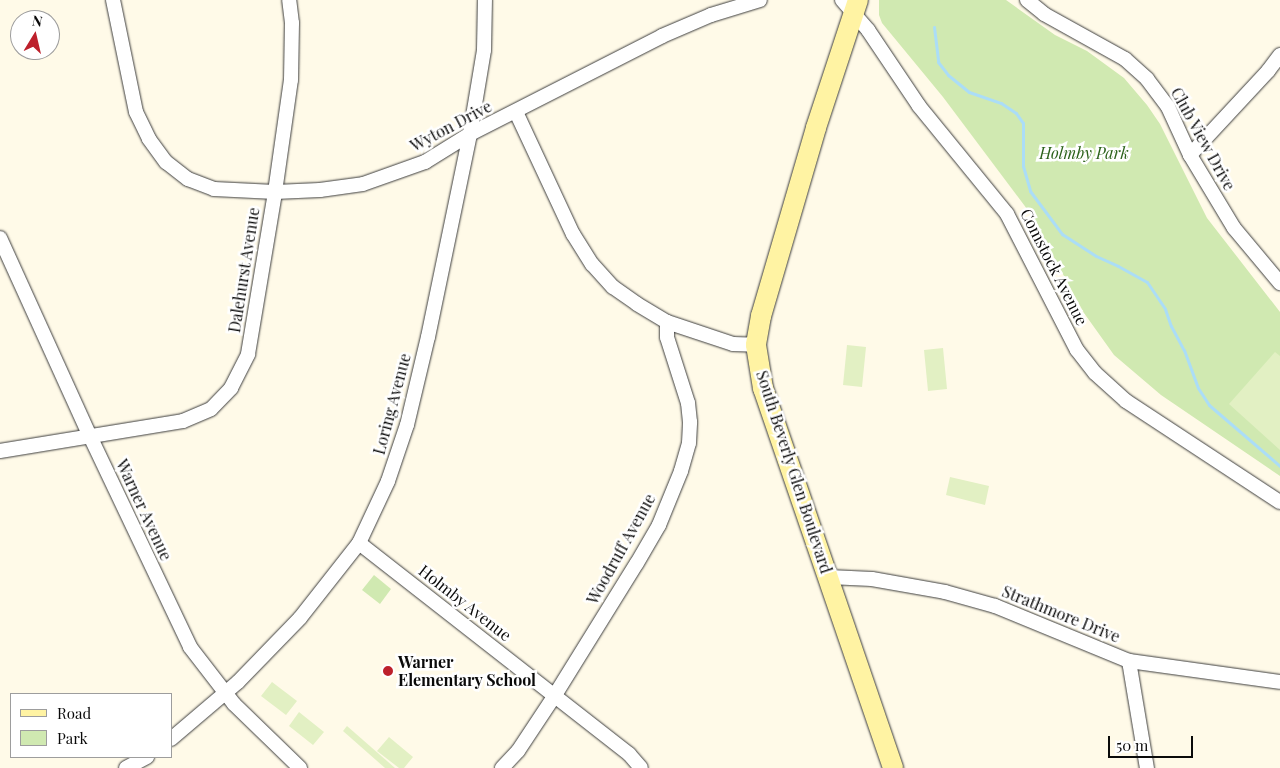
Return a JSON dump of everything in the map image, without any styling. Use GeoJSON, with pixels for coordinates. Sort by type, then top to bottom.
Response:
{"type":"FeatureCollection","features":[{"type":"Feature","properties":{"kind":"main road","name":"South Beverly Glen Boulevard"},"geometry":{"type":"LineString","coordinates":[[851,5],[761,316],[756,344],[763,388],[893,768]]}},
{"type":"Feature","properties":{"kind":"street","name":"Wyton Drive"},"geometry":{"type":"LineString","coordinates":[[113,0],[136,112],[149,140],[166,162],[188,178],[214,189],[275,192],[320,190],[363,184],[425,162],[470,134],[662,36],[712,15],[760,0]]}},
{"type":"Feature","properties":{"kind":"street","name":"Dalehurst Avenue"},"geometry":{"type":"LineString","coordinates":[[90,436],[183,421],[211,410],[231,388],[248,354],[275,192],[291,80],[292,23],[290,0]]}},
{"type":"Feature","properties":{"kind":"street","name":"Loring Avenue"},"geometry":{"type":"LineString","coordinates":[[172,738],[224,693],[276,644],[300,618],[358,543],[388,481],[407,425],[428,337],[470,134],[484,50],[485,0]]}},
{"type":"Feature","properties":{"kind":"street","name":"Club View Drive"},"geometry":{"type":"LineString","coordinates":[[1027,0],[1044,14],[1125,59],[1147,79],[1168,107],[1190,155],[1234,228],[1280,284]]}},
{"type":"Feature","properties":{"kind":"street","name":"Comstock Avenue"},"geometry":{"type":"LineString","coordinates":[[851,5],[919,106],[1007,214],[1077,350],[1095,373],[1126,400],[1280,502]]}},
{"type":"Feature","properties":{"kind":"street"},"geometry":{"type":"LineString","coordinates":[[1190,155],[1268,71],[1280,54]]}},
{"type":"Feature","properties":{"kind":"street"},"geometry":{"type":"LineString","coordinates":[[516,112],[573,234],[592,264],[614,287],[636,304],[667,322],[733,344],[756,344]]}},
{"type":"Feature","properties":{"kind":"street","name":"Warner Avenue"},"geometry":{"type":"LineString","coordinates":[[0,238],[90,436],[190,646],[224,693],[300,768]]}},
{"type":"Feature","properties":{"kind":"street","name":"Woodruff Avenue"},"geometry":{"type":"LineString","coordinates":[[502,768],[518,751],[638,563],[659,524],[681,471],[689,443],[690,422],[688,403],[668,337],[667,322]]}},
{"type":"Feature","properties":{"kind":"street"},"geometry":{"type":"LineString","coordinates":[[0,451],[90,436]]}},
{"type":"Feature","properties":{"kind":"street","name":"Holmby Avenue"},"geometry":{"type":"LineString","coordinates":[[358,543],[555,695],[629,754],[641,768]]}},
{"type":"Feature","properties":{"kind":"street","name":"Strathmore Drive"},"geometry":{"type":"LineString","coordinates":[[829,577],[872,579],[945,592],[995,606],[1129,661],[1280,682]]}},
{"type":"Feature","properties":{"kind":"street"},"geometry":{"type":"LineString","coordinates":[[1129,661],[1147,768]]}},
{"type":"Feature","properties":{"kind":"street"},"geometry":{"type":"LineString","coordinates":[[126,768],[145,758]]}},
{"type":"Feature","properties":{"kind":"green space","name":"Holmby Park"},"geometry":{"type":"Polygon","coordinates":[[[879,0],[1006,0],[1055,35],[1087,51],[1124,78],[1147,105],[1160,124],[1207,218],[1280,312],[1280,476],[1161,395],[1114,355],[1084,313],[1030,213],[943,97],[882,23],[879,15],[879,0]]]}},
{"type":"Feature","properties":{"kind":"green space"},"geometry":{"type":"Polygon","coordinates":[[[847,345],[866,347],[862,387],[843,385],[847,345]]]}},
{"type":"Feature","properties":{"kind":"green space"},"geometry":{"type":"Polygon","coordinates":[[[943,348],[947,389],[928,391],[924,350],[943,348]]]}},
{"type":"Feature","properties":{"kind":"green space"},"geometry":{"type":"Polygon","coordinates":[[[1275,352],[1280,356],[1280,450],[1229,404],[1275,352]]]}},
{"type":"Feature","properties":{"kind":"green space"},"geometry":{"type":"Polygon","coordinates":[[[950,477],[989,486],[985,505],[946,495],[950,477]]]}},
{"type":"Feature","properties":{"kind":"green space"},"geometry":{"type":"Polygon","coordinates":[[[374,575],[391,589],[380,604],[362,590],[374,575]]]}},
{"type":"Feature","properties":{"kind":"green space"},"geometry":{"type":"Polygon","coordinates":[[[272,682],[297,701],[286,715],[261,696],[272,682]]]}},
{"type":"Feature","properties":{"kind":"green space"},"geometry":{"type":"Polygon","coordinates":[[[299,712],[324,732],[313,745],[289,726],[299,712]]]}},
{"type":"Feature","properties":{"kind":"green space"},"geometry":{"type":"Polygon","coordinates":[[[347,726],[395,768],[385,768],[343,731],[347,726]]]}},
{"type":"Feature","properties":{"kind":"green space"},"geometry":{"type":"Polygon","coordinates":[[[389,737],[413,757],[404,768],[399,768],[377,751],[389,737]]]}},
{"type":"Feature","properties":{"kind":"waterway"},"geometry":{"type":"LineString","coordinates":[[934,27],[938,62],[948,75],[969,92],[1001,103],[1016,113],[1023,123],[1023,166],[1030,191],[1062,234],[1096,256],[1147,282],[1165,309],[1171,326],[1184,350],[1198,388],[1209,405],[1280,466]]}},
{"type":"Feature","properties":{"kind":"place","name":"Warner Elementary School"},"geometry":{"type":"Point","coordinates":[388,671]}}]}
